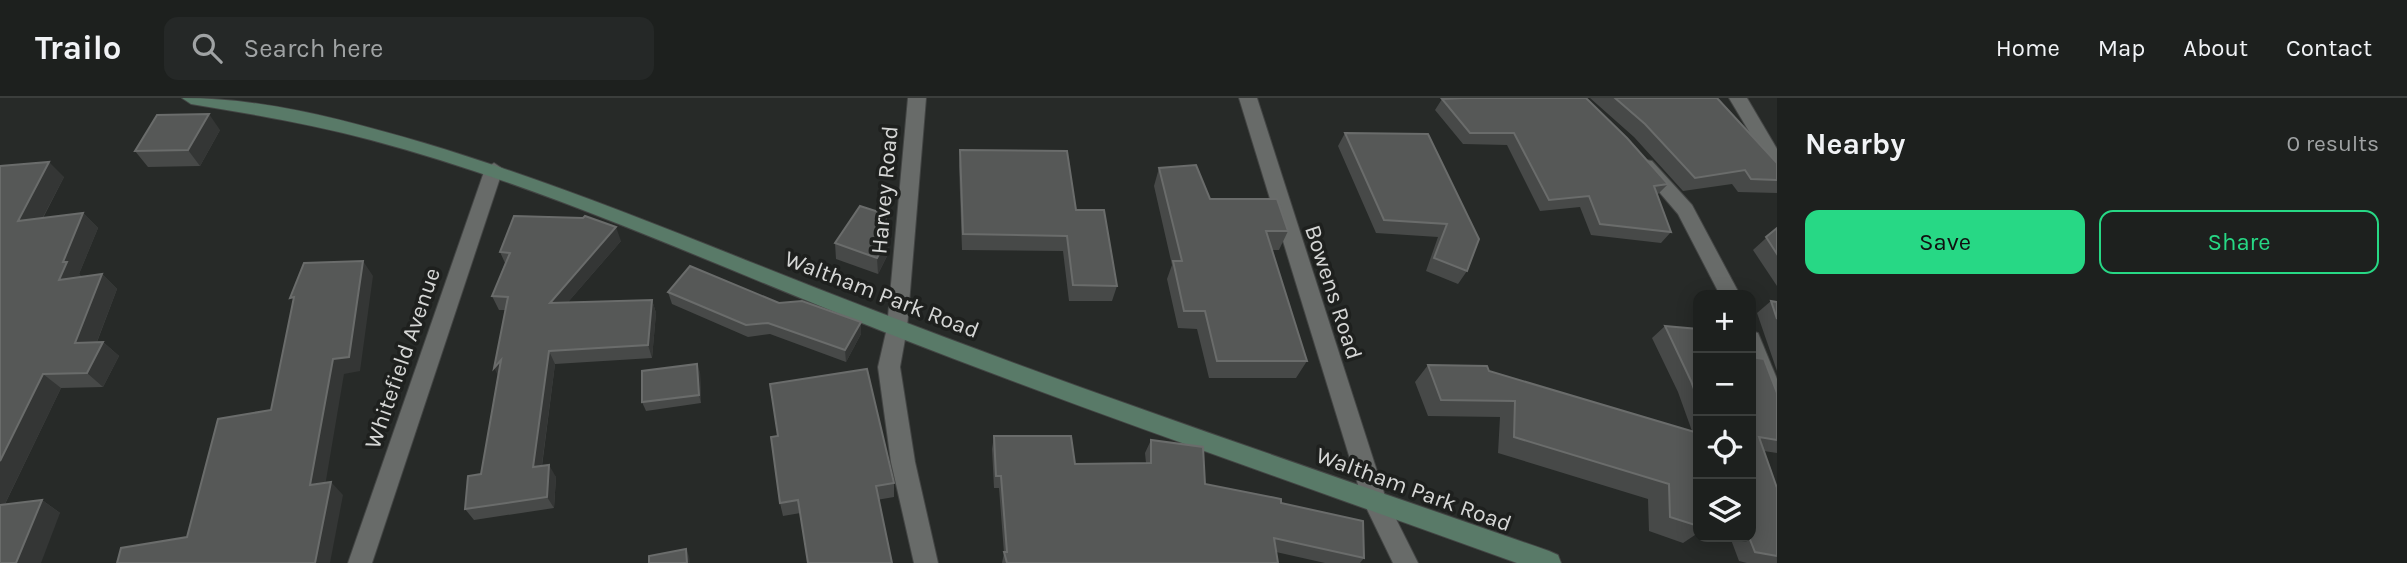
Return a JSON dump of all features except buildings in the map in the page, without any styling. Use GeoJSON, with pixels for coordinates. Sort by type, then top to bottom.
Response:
{"type":"FeatureCollection","features":[{"type":"Feature","properties":{"kind":"main road","name":"Waltham Park Road"},"geometry":{"type":"LineString","coordinates":[[191,98],[287,113],[494,169],[897,328],[1549,563]]}},
{"type":"Feature","properties":{"kind":"street","name":"Harvey Road"},"geometry":{"type":"LineString","coordinates":[[917,98],[897,328],[889,368],[903,462],[926,563]]}},
{"type":"Feature","properties":{"kind":"street","name":"Bowens Road"},"geometry":{"type":"LineString","coordinates":[[1248,98],[1376,501],[1406,563]]}},
{"type":"Feature","properties":{"kind":"street"},"geometry":{"type":"LineString","coordinates":[[1738,98],[1777,164]]}},
{"type":"Feature","properties":{"kind":"street"},"geometry":{"type":"LineString","coordinates":[[1635,153],[1685,210],[1727,290]]}},
{"type":"Feature","properties":{"kind":"street","name":"Whitefield Avenue"},"geometry":{"type":"LineString","coordinates":[[360,563],[494,169]]}},
{"type":"Feature","properties":{"kind":"street"},"geometry":{"type":"LineString","coordinates":[[1756,352],[1777,408]]}}]}
